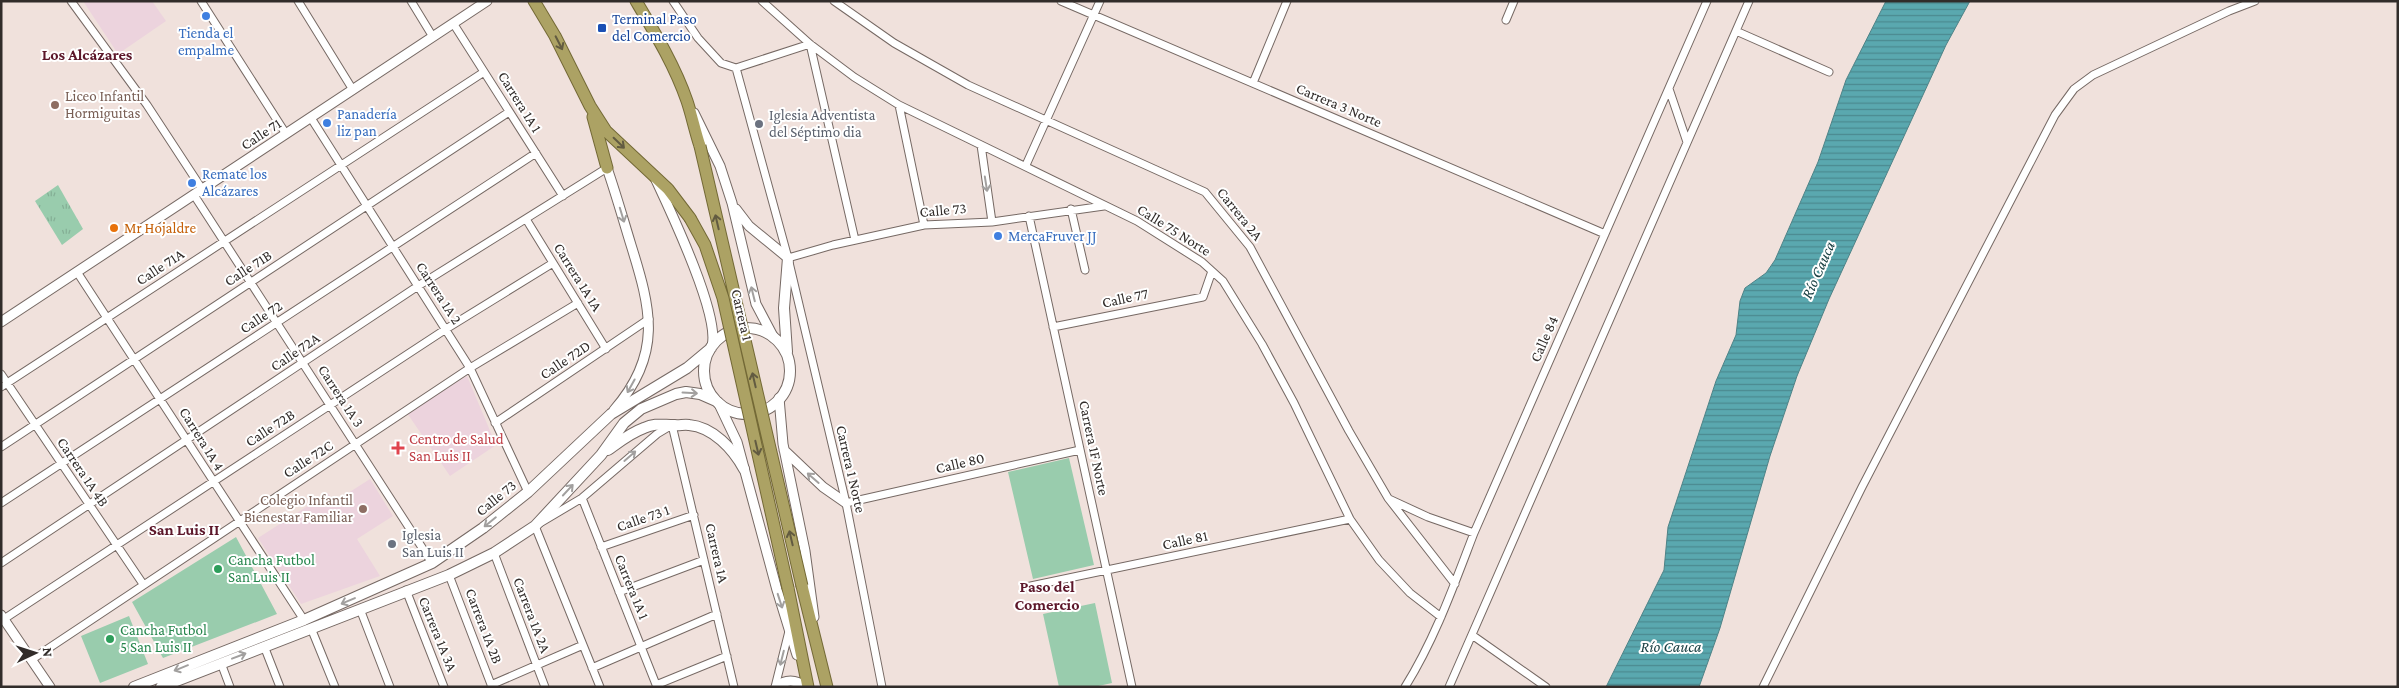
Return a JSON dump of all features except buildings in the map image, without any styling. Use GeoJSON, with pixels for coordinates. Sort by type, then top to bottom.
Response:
{"type":"FeatureCollection","features":[{"type":"Feature","properties":{"kind":"highway","name":"Carrera 1"},"geometry":{"type":"LineString","coordinates":[[534,1],[555,36],[590,106],[606,131],[676,198],[705,245],[723,298],[788,588],[807,687]]}},
{"type":"Feature","properties":{"kind":"highway","name":"Carrera 1"},"geometry":{"type":"LineString","coordinates":[[636,1],[659,40],[687,100],[700,146],[818,657],[827,687]]}},
{"type":"Feature","properties":{"kind":"highway"},"geometry":{"type":"LineString","coordinates":[[590,106],[607,168]]}},
{"type":"Feature","properties":{"kind":"main road"},"geometry":{"type":"LineString","coordinates":[[161,687],[176,684],[221,663],[449,575],[494,553],[535,526],[601,455],[624,423],[650,404],[686,392],[700,394],[717,401],[732,411],[748,414],[767,408],[779,398],[788,379],[784,308],[788,258]]}},
{"type":"Feature","properties":{"kind":"main road"},"geometry":{"type":"LineString","coordinates":[[717,401],[708,388],[705,377],[705,362],[711,347],[722,336],[739,329],[757,329],[774,338],[782,347],[787,358]]}},
{"type":"Feature","properties":{"kind":"main road","name":"Calle 73"},"geometry":{"type":"LineString","coordinates":[[134,687],[304,620],[432,563],[483,528],[528,492],[611,414],[674,377],[711,347]]}},
{"type":"Feature","properties":{"kind":"main road"},"geometry":{"type":"LineString","coordinates":[[601,455],[636,431],[663,423],[672,426],[689,424],[712,434],[730,449],[744,469]]}},
{"type":"Feature","properties":{"kind":"street"},"geometry":{"type":"LineString","coordinates":[[71,1],[147,104],[202,189]]}},
{"type":"Feature","properties":{"kind":"street"},"geometry":{"type":"LineString","coordinates":[[201,1],[286,134]]}},
{"type":"Feature","properties":{"kind":"street"},"geometry":{"type":"LineString","coordinates":[[298,1],[353,90]]}},
{"type":"Feature","properties":{"kind":"street"},"geometry":{"type":"LineString","coordinates":[[411,1],[433,37]]}},
{"type":"Feature","properties":{"kind":"street","name":"Calle 71"},"geometry":{"type":"LineString","coordinates":[[1,322],[487,1]]}},
{"type":"Feature","properties":{"kind":"street"},"geometry":{"type":"LineString","coordinates":[[673,1],[698,38],[720,63],[736,68],[810,44],[856,240]]}},
{"type":"Feature","properties":{"kind":"street","name":"Calle 75 Norte"},"geometry":{"type":"LineString","coordinates":[[762,1],[810,44],[854,77],[899,105],[981,146],[1026,165],[1137,221],[1178,245],[1212,271],[1223,281],[1262,344],[1294,403],[1350,519],[1379,560],[1410,594],[1441,617]]}},
{"type":"Feature","properties":{"kind":"street","name":"Carrera 2A"},"geometry":{"type":"LineString","coordinates":[[834,1],[894,42],[976,89],[1205,192],[1250,247],[1349,431],[1388,498],[1455,584]]}},
{"type":"Feature","properties":{"kind":"street","name":"Carrera 3 Norte"},"geometry":{"type":"LineString","coordinates":[[1061,1],[1605,234]]}},
{"type":"Feature","properties":{"kind":"street"},"geometry":{"type":"LineString","coordinates":[[1026,165],[1100,1]]}},
{"type":"Feature","properties":{"kind":"street"},"geometry":{"type":"LineString","coordinates":[[1252,83],[1287,1]]}},
{"type":"Feature","properties":{"kind":"street"},"geometry":{"type":"LineString","coordinates":[[1506,20],[1514,1]]}},
{"type":"Feature","properties":{"kind":"street","name":"Calle 84"},"geometry":{"type":"LineString","coordinates":[[1405,687],[1419,664],[1441,617],[1474,533],[1707,1]]}},
{"type":"Feature","properties":{"kind":"street"},"geometry":{"type":"LineString","coordinates":[[1449,687],[1671,174],[1749,1]]}},
{"type":"Feature","properties":{"kind":"street"},"geometry":{"type":"LineString","coordinates":[[1763,687],[1862,487],[2055,115],[2074,88],[2132,56],[2256,1]]}},
{"type":"Feature","properties":{"kind":"street","name":"Carrera 1A 1"},"geometry":{"type":"LineString","coordinates":[[453,23],[563,196]]}},
{"type":"Feature","properties":{"kind":"street"},"geometry":{"type":"LineString","coordinates":[[1736,31],[1829,72]]}},
{"type":"Feature","properties":{"kind":"street","name":"Carrera 1 Norte"},"geometry":{"type":"LineString","coordinates":[[736,68],[788,258],[846,503],[882,687]]}},
{"type":"Feature","properties":{"kind":"street","name":"Calle 71A"},"geometry":{"type":"LineString","coordinates":[[4,385],[484,72]]}},
{"type":"Feature","properties":{"kind":"street"},"geometry":{"type":"LineString","coordinates":[[1669,89],[1687,142]]}},
{"type":"Feature","properties":{"kind":"street"},"geometry":{"type":"LineString","coordinates":[[687,100],[712,146],[732,203],[756,304],[774,338]]}},
{"type":"Feature","properties":{"kind":"street"},"geometry":{"type":"LineString","coordinates":[[899,105],[924,225]]}},
{"type":"Feature","properties":{"kind":"street","name":"Calle 71B"},"geometry":{"type":"LineString","coordinates":[[1,447],[509,112]]}},
{"type":"Feature","properties":{"kind":"street","name":"Carrera 1A 2"},"geometry":{"type":"LineString","coordinates":[[311,118],[470,368],[528,492]]}},
{"type":"Feature","properties":{"kind":"street"},"geometry":{"type":"LineString","coordinates":[[981,146],[992,222]]}},
{"type":"Feature","properties":{"kind":"street","name":"Calle 72"},"geometry":{"type":"LineString","coordinates":[[1,504],[536,153]]}},
{"type":"Feature","properties":{"kind":"street"},"geometry":{"type":"LineString","coordinates":[[607,168],[647,295],[649,319],[646,347],[640,368],[626,395],[611,414]]}},
{"type":"Feature","properties":{"kind":"street","name":"Calle 72A"},"geometry":{"type":"LineString","coordinates":[[1,563],[418,286],[607,168]]}},
{"type":"Feature","properties":{"kind":"street"},"geometry":{"type":"LineString","coordinates":[[654,175],[669,206],[702,292],[713,328],[711,347]]}},
{"type":"Feature","properties":{"kind":"street","name":"Carrera 1A 3"},"geometry":{"type":"LineString","coordinates":[[194,195],[432,563]]}},
{"type":"Feature","properties":{"kind":"street"},"geometry":{"type":"LineString","coordinates":[[732,203],[749,226],[788,258]]}},
{"type":"Feature","properties":{"kind":"street","name":"Calle 73"},"geometry":{"type":"LineString","coordinates":[[788,258],[924,225],[992,222],[1071,209],[1104,206]]}},
{"type":"Feature","properties":{"kind":"street"},"geometry":{"type":"LineString","coordinates":[[1071,209],[1085,270]]}},
{"type":"Feature","properties":{"kind":"street","name":"Carrera 1F Norte"},"geometry":{"type":"LineString","coordinates":[[1029,216],[1132,687]]}},
{"type":"Feature","properties":{"kind":"street","name":"Carrera 1A 1A"},"geometry":{"type":"LineString","coordinates":[[526,219],[606,349]]}},
{"type":"Feature","properties":{"kind":"street","name":"Calle 72B"},"geometry":{"type":"LineString","coordinates":[[3,616],[213,482],[446,329],[553,263]]}},
{"type":"Feature","properties":{"kind":"street","name":"Calle 77"},"geometry":{"type":"LineString","coordinates":[[1053,327],[1203,297],[1212,271]]}},
{"type":"Feature","properties":{"kind":"street","name":"Carrera 1A 4"},"geometry":{"type":"LineString","coordinates":[[77,272],[304,620]]}},
{"type":"Feature","properties":{"kind":"street","name":"Calle 72C"},"geometry":{"type":"LineString","coordinates":[[31,660],[470,368],[578,303]]}},
{"type":"Feature","properties":{"kind":"street","name":"Calle 72D"},"geometry":{"type":"LineString","coordinates":[[495,423],[649,319]]}},
{"type":"Feature","properties":{"kind":"street","name":"Carrera 1A 4B"},"geometry":{"type":"LineString","coordinates":[[1,374],[4,385],[34,425],[143,584]]}},
{"type":"Feature","properties":{"kind":"street"},"geometry":{"type":"LineString","coordinates":[[779,398],[784,450],[807,565],[818,657]]}},
{"type":"Feature","properties":{"kind":"street"},"geometry":{"type":"LineString","coordinates":[[717,401],[733,432],[807,687]]}},
{"type":"Feature","properties":{"kind":"street"},"geometry":{"type":"LineString","coordinates":[[600,687],[535,526],[582,498],[657,434],[672,426]]}},
{"type":"Feature","properties":{"kind":"street","name":"Carrera 1A"},"geometry":{"type":"LineString","coordinates":[[672,426],[734,687]]}},
{"type":"Feature","properties":{"kind":"street"},"geometry":{"type":"LineString","coordinates":[[784,450],[823,487],[846,503]]}},
{"type":"Feature","properties":{"kind":"street","name":"Calle 80"},"geometry":{"type":"LineString","coordinates":[[846,503],[1080,450]]}},
{"type":"Feature","properties":{"kind":"street","name":"Carrera 1A 1"},"geometry":{"type":"LineString","coordinates":[[582,498],[656,686]]}},
{"type":"Feature","properties":{"kind":"street"},"geometry":{"type":"LineString","coordinates":[[1388,498],[1428,517],[1474,533]]}},
{"type":"Feature","properties":{"kind":"street","name":"Calle 73 1"},"geometry":{"type":"LineString","coordinates":[[601,547],[694,515]]}},
{"type":"Feature","properties":{"kind":"street","name":"Calle 81"},"geometry":{"type":"LineString","coordinates":[[1026,587],[1107,572],[1350,519]]}},
{"type":"Feature","properties":{"kind":"street","name":"Carrera 1A 2A"},"geometry":{"type":"LineString","coordinates":[[494,553],[545,687]]}},
{"type":"Feature","properties":{"kind":"street"},"geometry":{"type":"LineString","coordinates":[[619,592],[704,560]]}},
{"type":"Feature","properties":{"kind":"street","name":"Carrera 1A 2B"},"geometry":{"type":"LineString","coordinates":[[449,575],[492,686]]}},
{"type":"Feature","properties":{"kind":"street","name":"Carrera 1A 3A"},"geometry":{"type":"LineString","coordinates":[[406,590],[444,687]]}},
{"type":"Feature","properties":{"kind":"street"},"geometry":{"type":"LineString","coordinates":[[360,610],[390,687]]}},
{"type":"Feature","properties":{"kind":"street"},"geometry":{"type":"LineString","coordinates":[[592,668],[717,614]]}},
{"type":"Feature","properties":{"kind":"street"},"geometry":{"type":"LineString","coordinates":[[3,616],[50,687]]}},
{"type":"Feature","properties":{"kind":"street"},"geometry":{"type":"LineString","coordinates":[[311,628],[335,687]]}},
{"type":"Feature","properties":{"kind":"street"},"geometry":{"type":"LineString","coordinates":[[776,687],[789,630]]}},
{"type":"Feature","properties":{"kind":"street"},"geometry":{"type":"LineString","coordinates":[[1472,635],[1546,687]]}},
{"type":"Feature","properties":{"kind":"street"},"geometry":{"type":"LineString","coordinates":[[492,686],[583,645]]}},
{"type":"Feature","properties":{"kind":"street"},"geometry":{"type":"LineString","coordinates":[[264,646],[280,687]]}},
{"type":"Feature","properties":{"kind":"street"},"geometry":{"type":"LineString","coordinates":[[656,686],[727,656]]}},
{"type":"Feature","properties":{"kind":"street"},"geometry":{"type":"LineString","coordinates":[[221,663],[230,687]]}},
{"type":"Feature","properties":{"kind":"street"},"geometry":{"type":"LineString","coordinates":[[776,687],[792,680],[807,687]]}},
{"type":"Feature","properties":{"kind":"shaded area"},"geometry":{"type":"Polygon","coordinates":[[[83,1],[152,1],[166,21],[118,54],[83,1]]]}},
{"type":"Feature","properties":{"kind":"shaded area"},"geometry":{"type":"Polygon","coordinates":[[[467,376],[496,445],[450,476],[407,413],[467,376]]]}},
{"type":"Feature","properties":{"kind":"shaded area"},"geometry":{"type":"Polygon","coordinates":[[[370,479],[393,516],[357,539],[380,576],[301,604],[258,538],[328,493],[334,502],[370,479]]]}},
{"type":"Feature","properties":{"kind":"green space"},"geometry":{"type":"Polygon","coordinates":[[[58,185],[83,229],[62,245],[35,201],[58,185]]]}},
{"type":"Feature","properties":{"kind":"green space"},"geometry":{"type":"Polygon","coordinates":[[[1069,458],[1094,565],[1033,579],[1008,472],[1069,458]]]}},
{"type":"Feature","properties":{"kind":"green space","name":"Cancha Futbol San Luis II"},"geometry":{"type":"Polygon","coordinates":[[[236,537],[277,614],[163,658],[132,602],[236,537]]]}},
{"type":"Feature","properties":{"kind":"green space"},"geometry":{"type":"Polygon","coordinates":[[[1095,603],[1112,683],[1094,687],[1059,687],[1043,614],[1095,603]]]}},
{"type":"Feature","properties":{"kind":"green space"},"geometry":{"type":"Polygon","coordinates":[[[129,616],[148,664],[100,683],[81,636],[129,616]]]}},
{"type":"Feature","properties":{"kind":"water","name":"Río Cauca"},"geometry":{"type":"Polygon","coordinates":[[[1886,1],[1970,1],[1946,45],[1829,299],[1797,376],[1770,456],[1720,628],[1699,687],[1606,687],[1664,570],[1668,527],[1716,381],[1736,335],[1740,301],[1745,288],[1766,273],[1775,260],[1818,162],[1846,80],[1886,1]]]}},
{"type":"Feature","properties":{"kind":"place","name":"Tienda el empalme"},"geometry":{"type":"Point","coordinates":[206,16]}},
{"type":"Feature","properties":{"kind":"place","name":"Terminal Paso del Comercio"},"geometry":{"type":"Point","coordinates":[602,28]}},
{"type":"Feature","properties":{"kind":"place","name":"Liceo Infantil Hormiguitas"},"geometry":{"type":"Point","coordinates":[55,105]}},
{"type":"Feature","properties":{"kind":"place","name":"Panadería liz pan"},"geometry":{"type":"Point","coordinates":[327,123]}},
{"type":"Feature","properties":{"kind":"place","name":"Iglesia Adventista del Séptimo dia"},"geometry":{"type":"Point","coordinates":[759,124]}},
{"type":"Feature","properties":{"kind":"place","name":"Remate los Alcázares"},"geometry":{"type":"Point","coordinates":[192,183]}},
{"type":"Feature","properties":{"kind":"place","name":"Mr Hojaldre"},"geometry":{"type":"Point","coordinates":[114,228]}},
{"type":"Feature","properties":{"kind":"place","name":"MercaFruver JJ"},"geometry":{"type":"Point","coordinates":[998,236]}},
{"type":"Feature","properties":{"kind":"place","name":"Centro de Salud San Luis II"},"geometry":{"type":"Point","coordinates":[398,448]}},
{"type":"Feature","properties":{"kind":"place","name":"Colegio Infantil Bienestar Familiar"},"geometry":{"type":"Point","coordinates":[363,509]}},
{"type":"Feature","properties":{"kind":"place","name":"Iglesia San Luis II"},"geometry":{"type":"Point","coordinates":[392,544]}},
{"type":"Feature","properties":{"kind":"place","name":"Cancha Futbol San Luis II"},"geometry":{"type":"Point","coordinates":[218,569]}},
{"type":"Feature","properties":{"kind":"place","name":"Cancha Futbol 5 San Luis II"},"geometry":{"type":"Point","coordinates":[110,639]}},
{"type":"Feature","properties":{"kind":"district","name":"Los Alcázares"},"geometry":{"type":"Point","coordinates":[87,54]}},
{"type":"Feature","properties":{"kind":"district","name":"San Luis II"},"geometry":{"type":"Point","coordinates":[184,529]}},
{"type":"Feature","properties":{"kind":"district","name":"Paso del Comercio"},"geometry":{"type":"Point","coordinates":[1047,595]}}]}
